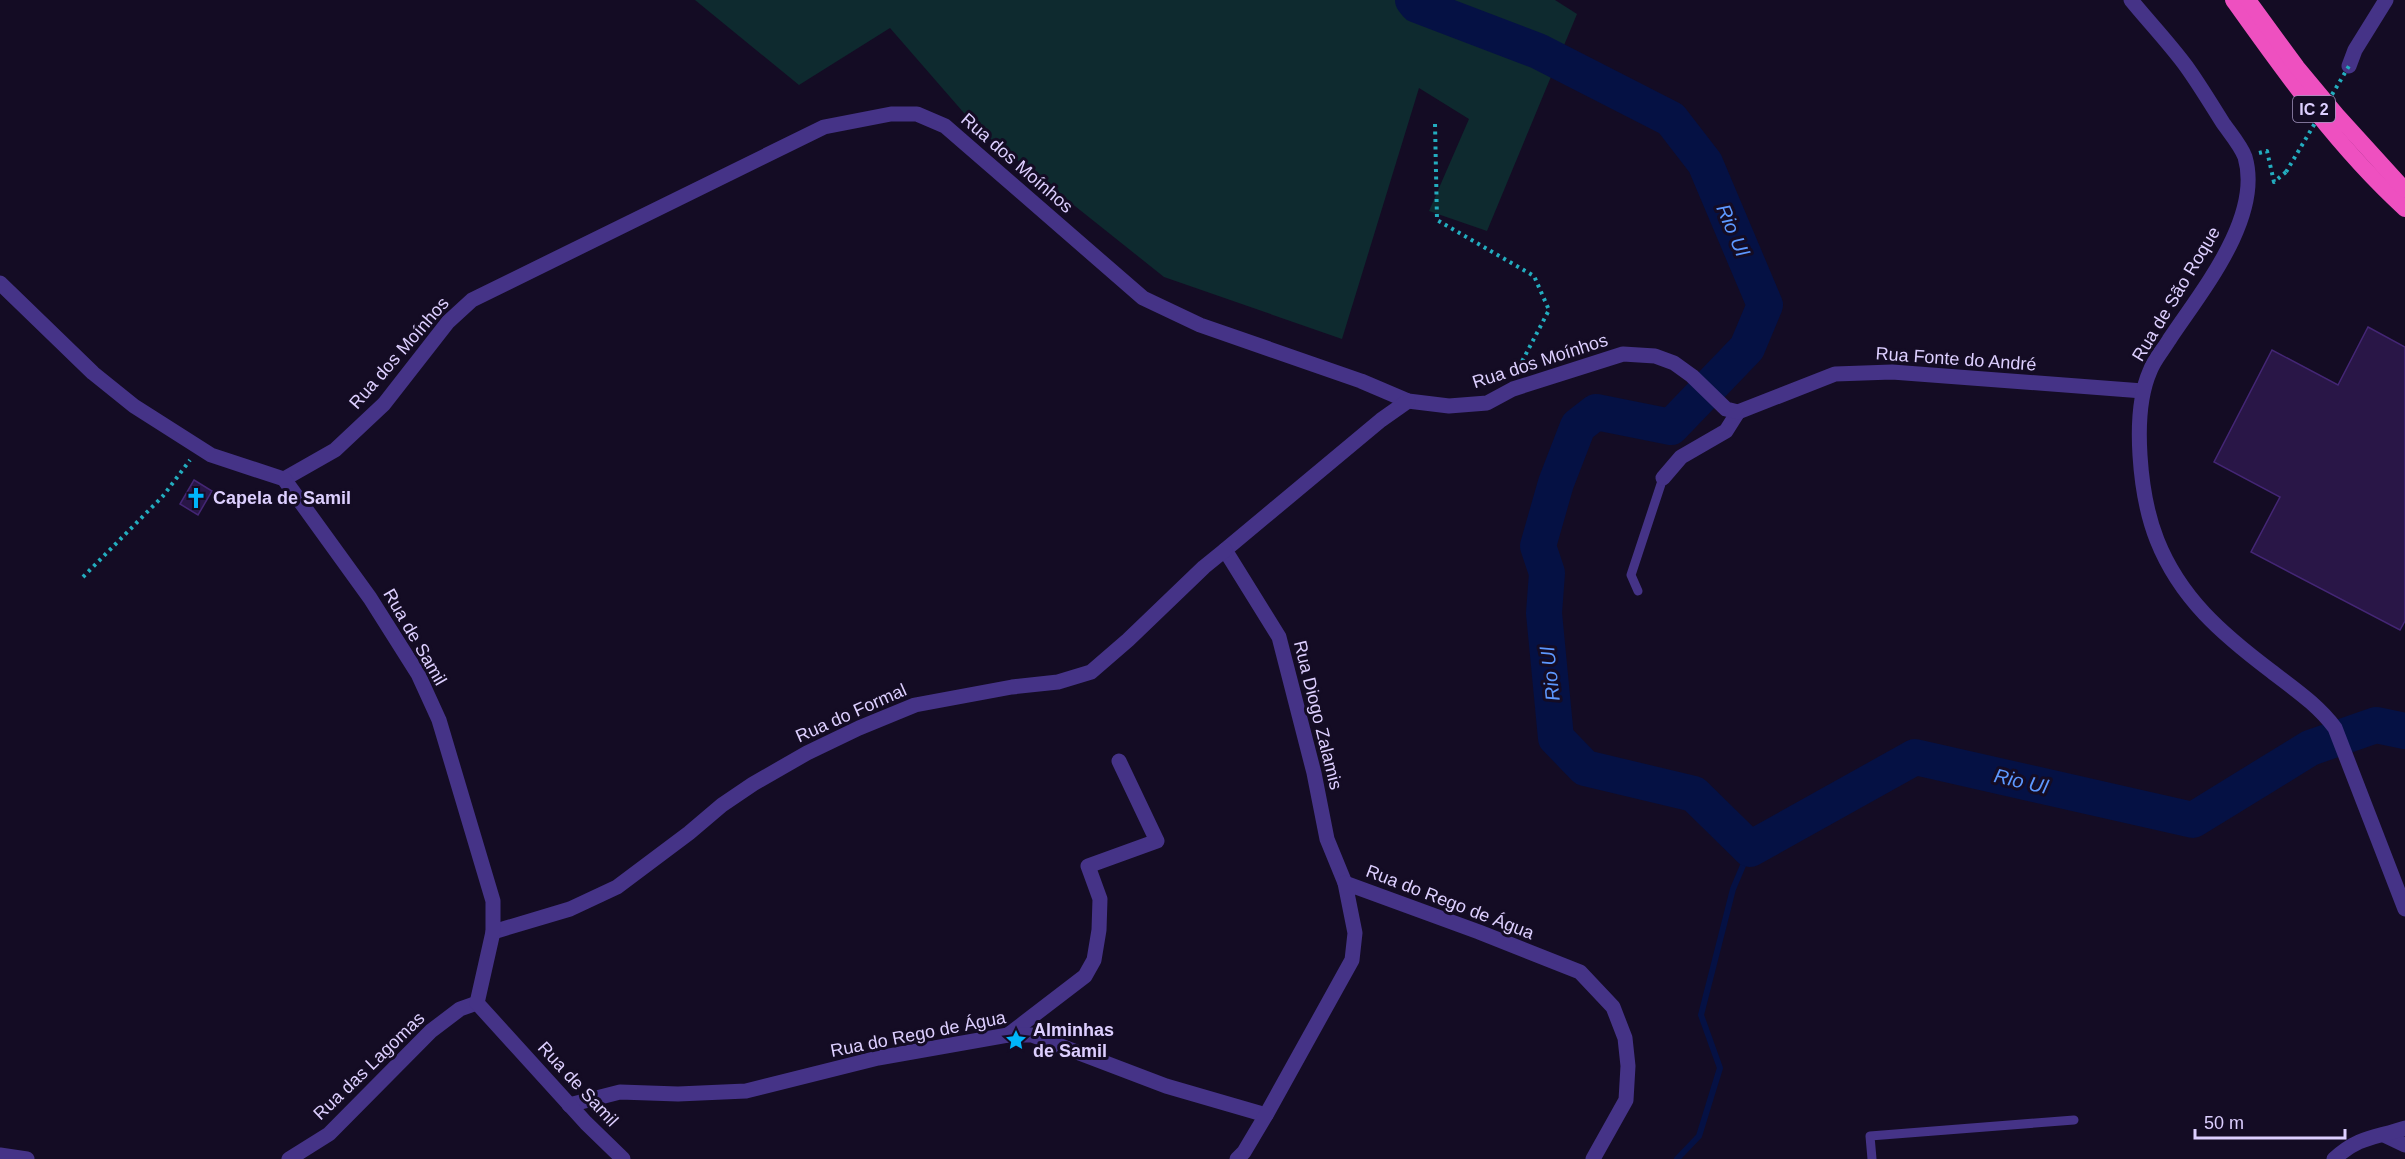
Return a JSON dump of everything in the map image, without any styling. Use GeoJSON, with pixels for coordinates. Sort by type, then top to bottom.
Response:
{"type":"FeatureCollection","features":[{"type":"Feature","properties":{"kind":"highway","name":"IC 2"},"geometry":{"type":"LineString","coordinates":[[2233,0],[2310,104],[2349,151],[2405,208]]}},
{"type":"Feature","properties":{"kind":"highway","name":"IC 2"},"geometry":{"type":"LineString","coordinates":[[2248,0],[2304,75],[2405,190]]}},
{"type":"Feature","properties":{"kind":"street"},"geometry":{"type":"LineString","coordinates":[[2131,0],[2186,66],[2245,157]]}},
{"type":"Feature","properties":{"kind":"street"},"geometry":{"type":"LineString","coordinates":[[2349,66],[2355,50],[2386,0]]}},
{"type":"Feature","properties":{"kind":"street","name":"Rua dos Moínhos"},"geometry":{"type":"LineString","coordinates":[[284,479],[335,450],[384,404],[448,322],[472,300],[824,127],[891,114],[917,114],[945,126],[1143,298],[1200,325],[1362,381],[1408,401],[1449,406],[1487,403],[1513,389],[1623,354],[1655,356],[1674,363],[1692,376],[1726,409],[1738,412]]}},
{"type":"Feature","properties":{"kind":"street","name":"Rua de São Roque"},"geometry":{"type":"LineString","coordinates":[[2245,157],[2247,180],[2241,223],[2222,260],[2150,370],[2143,390],[2139,438],[2147,508],[2157,540],[2175,576],[2200,612],[2241,649],[2321,710],[2335,728],[2405,909]]}},
{"type":"Feature","properties":{"kind":"street"},"geometry":{"type":"LineString","coordinates":[[0,283],[93,373],[134,406],[211,455],[284,479]]}},
{"type":"Feature","properties":{"kind":"street","name":"Rua Fonte do André"},"geometry":{"type":"LineString","coordinates":[[1663,478],[1681,457],[1726,430],[1738,412],[1835,374],[1893,372],[2143,390]]}},
{"type":"Feature","properties":{"kind":"street"},"geometry":{"type":"LineString","coordinates":[[1225,550],[1381,420],[1408,401]]}},
{"type":"Feature","properties":{"kind":"street","name":"Rua de Samil"},"geometry":{"type":"LineString","coordinates":[[284,479],[370,598],[418,674],[439,720],[493,901],[493,932],[477,1003],[569,1105],[622,1159]]}},
{"type":"Feature","properties":{"kind":"street","name":"Rua Diogo Zalamis"},"geometry":{"type":"LineString","coordinates":[[1225,550],[1279,637],[1314,773],[1328,839],[1345,883]]}},
{"type":"Feature","properties":{"kind":"street","name":"Rua do Formal"},"geometry":{"type":"LineString","coordinates":[[493,932],[570,909],[617,887],[722,805],[753,784],[807,753],[859,728],[915,705],[1012,687],[1058,682],[1091,672],[1128,640],[1203,567],[1225,550]]}},
{"type":"Feature","properties":{"kind":"street"},"geometry":{"type":"LineString","coordinates":[[1008,1035],[1085,976],[1095,960],[1100,899],[1088,866],[1157,841],[1119,761]]}},
{"type":"Feature","properties":{"kind":"street","name":"Rua do Rego de Água"},"geometry":{"type":"LineString","coordinates":[[569,1105],[620,1092],[678,1094],[746,1091],[878,1058],[1008,1035],[1032,1035],[1166,1086],[1266,1115],[1352,960],[1355,933],[1345,883]]}},
{"type":"Feature","properties":{"kind":"street","name":"Rua do Rego de Água"},"geometry":{"type":"LineString","coordinates":[[1345,883],[1580,972],[1613,1006],[1625,1038],[1628,1066],[1626,1100],[1593,1159]]}},
{"type":"Feature","properties":{"kind":"street","name":"Rua das Lagomas"},"geometry":{"type":"LineString","coordinates":[[289,1159],[329,1134],[431,1031],[460,1009],[477,1003]]}},
{"type":"Feature","properties":{"kind":"street"},"geometry":{"type":"LineString","coordinates":[[1238,1159],[1245,1152],[1266,1115]]}},
{"type":"Feature","properties":{"kind":"street"},"geometry":{"type":"LineString","coordinates":[[2334,1159],[2346,1148],[2369,1136],[2384,1135],[2405,1128]]}},
{"type":"Feature","properties":{"kind":"street"},"geometry":{"type":"LineString","coordinates":[[2384,1135],[2405,1145]]}},
{"type":"Feature","properties":{"kind":"street"},"geometry":{"type":"LineString","coordinates":[[0,1155],[27,1159]]}},
{"type":"Feature","properties":{"kind":"lane"},"geometry":{"type":"LineString","coordinates":[[1638,591],[1631,575],[1663,478]]}},
{"type":"Feature","properties":{"kind":"lane"},"geometry":{"type":"LineString","coordinates":[[1872,1159],[1870,1136],[2074,1120]]}},
{"type":"Feature","properties":{"kind":"path"},"geometry":{"type":"LineString","coordinates":[[2245,157],[2267,151],[2274,182],[2286,172],[2349,66]]}},
{"type":"Feature","properties":{"kind":"path"},"geometry":{"type":"LineString","coordinates":[[1435,124],[1437,220],[1534,276],[1549,310],[1513,378],[1513,389]]}},
{"type":"Feature","properties":{"kind":"path"},"geometry":{"type":"LineString","coordinates":[[83,577],[163,495],[199,447]]}},
{"type":"Feature","properties":{"kind":"green space"},"geometry":{"type":"Polygon","coordinates":[[[695,0],[1555,0],[1577,14],[1487,231],[1429,211],[1469,119],[1419,88],[1342,339],[1164,277],[977,128],[890,28],[799,85],[695,0]]]}},
{"type":"Feature","properties":{"kind":"building"},"geometry":{"type":"Polygon","coordinates":[[[2368,327],[2405,347],[2405,621],[2400,630],[2251,552],[2280,497],[2214,462],[2272,350],[2338,385],[2368,327]]]}},
{"type":"Feature","properties":{"kind":"building","name":"Capela de Samil"},"geometry":{"type":"Polygon","coordinates":[[[194,480],[212,491],[198,515],[180,504],[194,480]]]}},
{"type":"Feature","properties":{"kind":"waterway","name":"Rio Ul"},"geometry":{"type":"LineString","coordinates":[[1413,0],[1417,5],[1538,51],[1671,119],[1705,163],[1765,305],[1747,348],[1671,427],[1596,412],[1578,426],[1556,483],[1538,546],[1547,573],[1544,613],[1556,738],[1585,768],[1694,794],[1750,849],[1915,757],[2193,820],[2310,748],[2376,725],[2405,731]]}},
{"type":"Feature","properties":{"kind":"waterway"},"geometry":{"type":"LineString","coordinates":[[1677,1159],[1699,1136],[1720,1068],[1701,1015],[1733,889],[1750,849]]}},
{"type":"Feature","properties":{"kind":"place","name":"Capela de Samil"},"geometry":{"type":"Point","coordinates":[196,498]}},
{"type":"Feature","properties":{"kind":"place","name":"Alminhas de Samil"},"geometry":{"type":"Point","coordinates":[1016,1040]}}]}
